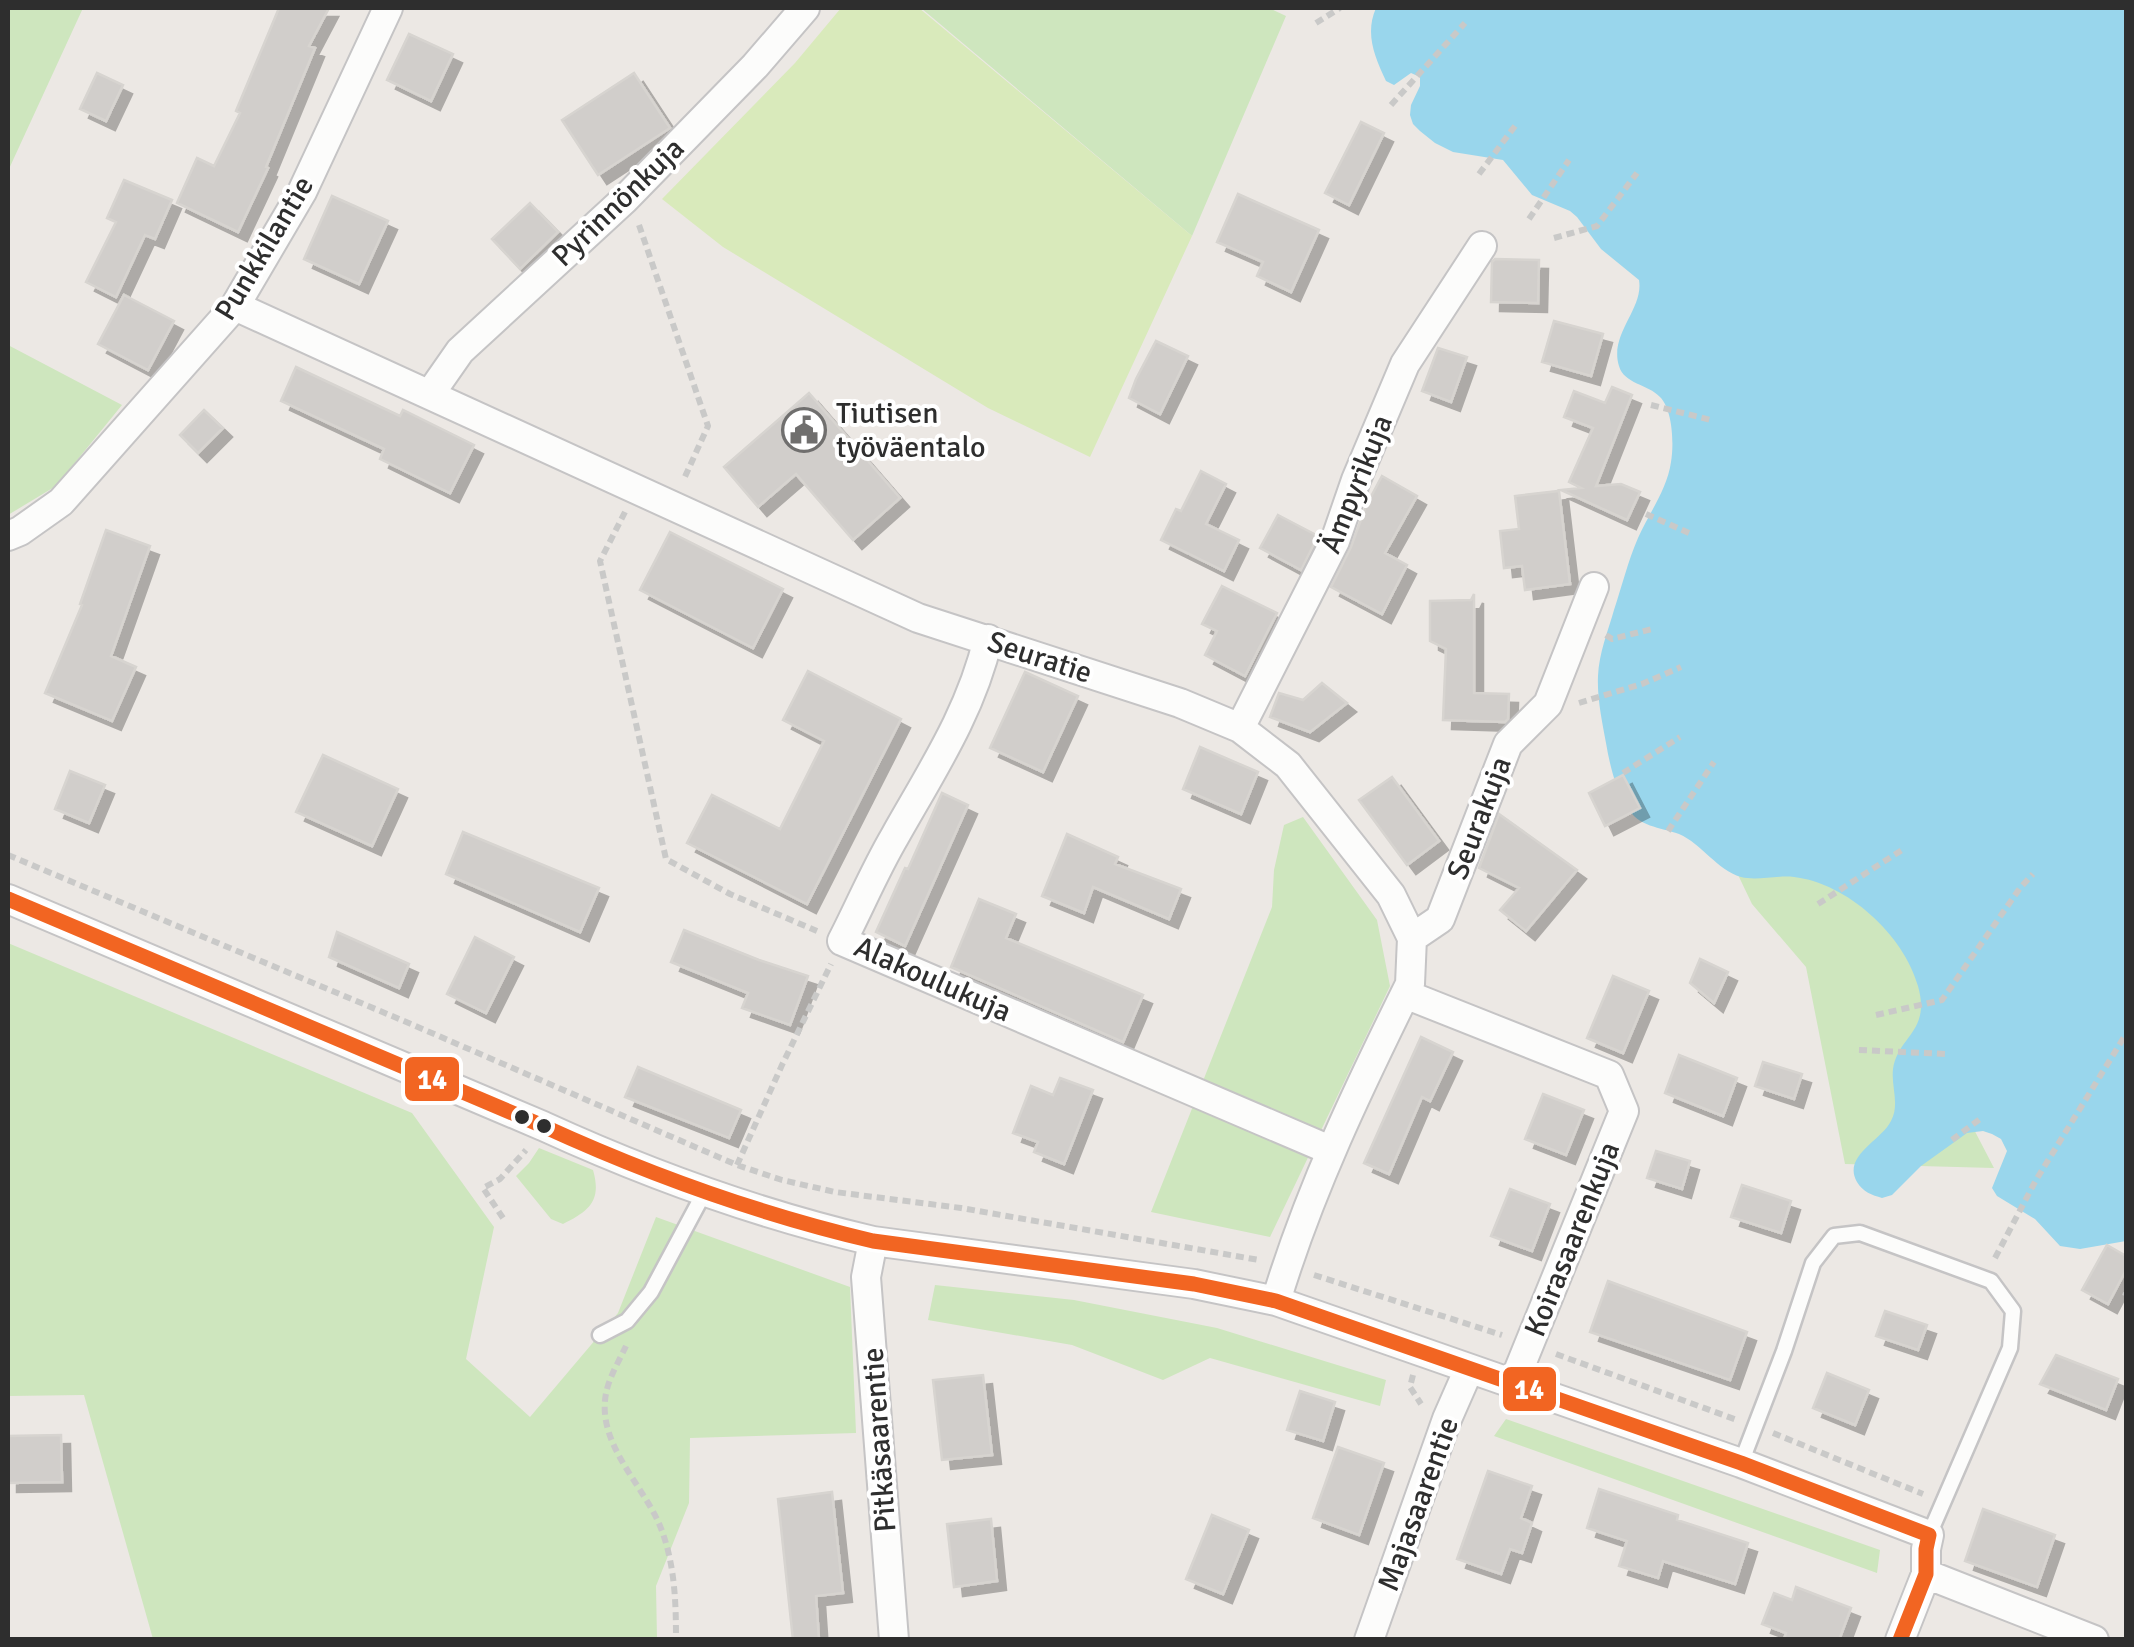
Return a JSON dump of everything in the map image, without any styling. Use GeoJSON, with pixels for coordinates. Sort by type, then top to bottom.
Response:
{"type":"FeatureCollection","features":[{"type":"Feature","properties":{"kind":"street","name":"Punkkilantie"},"geometry":{"type":"LineString","coordinates":[[8,536],[20,532],[61,502],[235,306],[302,192],[388,8]]}},
{"type":"Feature","properties":{"kind":"street","name":"Pyrinnönkuja"},"geometry":{"type":"LineString","coordinates":[[430,394],[460,352],[624,200],[755,66],[804,8]]}},
{"type":"Feature","properties":{"kind":"street","name":"Ämpyrikuja"},"geometry":{"type":"LineString","coordinates":[[1240,728],[1335,541],[1405,364],[1482,246]]}},
{"type":"Feature","properties":{"kind":"street","name":"Seuratie"},"geometry":{"type":"LineString","coordinates":[[235,306],[918,618],[1180,703],[1240,728],[1288,765],[1391,895],[1412,938]]}},
{"type":"Feature","properties":{"kind":"street","name":"Seurakuja"},"geometry":{"type":"LineString","coordinates":[[1412,938],[1440,918],[1508,744],[1548,704],[1594,587]]}},
{"type":"Feature","properties":{"kind":"street","name":"Alakoulukuja"},"geometry":{"type":"LineString","coordinates":[[988,639],[980,674],[959,722],[892,840],[842,941],[1330,1150]]}},
{"type":"Feature","properties":{"kind":"street"},"geometry":{"type":"LineString","coordinates":[[8,899],[619,1161],[704,1193],[873,1241],[1194,1284],[1276,1301],[1741,1463],[1929,1535],[1926,1574],[1900,1640]]}},
{"type":"Feature","properties":{"kind":"street"},"geometry":{"type":"LineString","coordinates":[[1276,1301],[1330,1150],[1410,984],[1412,938]]}},
{"type":"Feature","properties":{"kind":"street","name":"Koirasaarenkuja"},"geometry":{"type":"LineString","coordinates":[[1405,994],[1609,1075],[1624,1111],[1514,1384]]}},
{"type":"Feature","properties":{"kind":"street","name":"Pitkäsaarentie"},"geometry":{"type":"LineString","coordinates":[[873,1241],[866,1278],[894,1640]]}},
{"type":"Feature","properties":{"kind":"street","name":"Majasaarentie"},"geometry":{"type":"LineString","coordinates":[[1368,1640],[1469,1368]]}},
{"type":"Feature","properties":{"kind":"street"},"geometry":{"type":"LineString","coordinates":[[1926,1574],[2094,1640]]}},
{"type":"Feature","properties":{"kind":"lane"},"geometry":{"type":"LineString","coordinates":[[600,1335],[627,1321],[651,1292],[704,1193]]}},
{"type":"Feature","properties":{"kind":"lane"},"geometry":{"type":"LineString","coordinates":[[1741,1463],[1813,1262],[1834,1236],[1860,1233],[1991,1281],[2013,1310],[2010,1348],[1929,1535]]}},
{"type":"Feature","properties":{"kind":"path"},"geometry":{"type":"LineString","coordinates":[[1316,24],[1340,8]]}},
{"type":"Feature","properties":{"kind":"path"},"geometry":{"type":"LineString","coordinates":[[1391,104],[1465,24]]}},
{"type":"Feature","properties":{"kind":"path"},"geometry":{"type":"LineString","coordinates":[[1479,174],[1515,126]]}},
{"type":"Feature","properties":{"kind":"path"},"geometry":{"type":"LineString","coordinates":[[1529,219],[1569,160]]}},
{"type":"Feature","properties":{"kind":"path"},"geometry":{"type":"LineString","coordinates":[[1554,238],[1598,226],[1637,173]]}},
{"type":"Feature","properties":{"kind":"path"},"geometry":{"type":"LineString","coordinates":[[624,200],[638,220],[708,426],[672,504]]}},
{"type":"Feature","properties":{"kind":"path"},"geometry":{"type":"LineString","coordinates":[[1651,405],[1712,420]]}},
{"type":"Feature","properties":{"kind":"path"},"geometry":{"type":"LineString","coordinates":[[637,488],[600,561],[666,859],[730,894],[842,941],[737,1165]]}},
{"type":"Feature","properties":{"kind":"path"},"geometry":{"type":"LineString","coordinates":[[1646,514],[1689,532]]}},
{"type":"Feature","properties":{"kind":"path"},"geometry":{"type":"LineString","coordinates":[[1596,630],[1612,638],[1652,628]]}},
{"type":"Feature","properties":{"kind":"path"},"geometry":{"type":"LineString","coordinates":[[1579,702],[1642,684],[1681,667]]}},
{"type":"Feature","properties":{"kind":"path"},"geometry":{"type":"LineString","coordinates":[[1623,773],[1680,737]]}},
{"type":"Feature","properties":{"kind":"path"},"geometry":{"type":"LineString","coordinates":[[1668,831],[1714,762]]}},
{"type":"Feature","properties":{"kind":"path"},"geometry":{"type":"LineString","coordinates":[[1818,904],[1905,848]]}},
{"type":"Feature","properties":{"kind":"path"},"geometry":{"type":"LineString","coordinates":[[8,855],[737,1165],[836,1192],[960,1208],[1286,1266],[1530,1345],[1756,1426],[1944,1502]]}},
{"type":"Feature","properties":{"kind":"path"},"geometry":{"type":"LineString","coordinates":[[1876,1014],[1942,1000],[2033,874]]}},
{"type":"Feature","properties":{"kind":"path"},"geometry":{"type":"LineString","coordinates":[[1995,1258],[2036,1180],[2126,1034]]}},
{"type":"Feature","properties":{"kind":"path"},"geometry":{"type":"LineString","coordinates":[[1860,1050],[1946,1054]]}},
{"type":"Feature","properties":{"kind":"path"},"geometry":{"type":"LineString","coordinates":[[1952,1140],[1980,1120]]}},
{"type":"Feature","properties":{"kind":"path"},"geometry":{"type":"LineString","coordinates":[[483,1188],[504,1218]]}},
{"type":"Feature","properties":{"kind":"path"},"geometry":{"type":"LineString","coordinates":[[629,1340],[607,1389],[605,1417],[613,1445],[662,1529],[676,1583],[676,1640]]}},
{"type":"Feature","properties":{"kind":"green space"},"geometry":{"type":"Polygon","coordinates":[[[8,8],[83,8],[8,171],[8,8]]]}},
{"type":"Feature","properties":{"kind":"green space"},"geometry":{"type":"Polygon","coordinates":[[[841,8],[919,8],[1192,236],[1090,457],[988,408],[723,247],[662,199],[795,63],[841,8]]]}},
{"type":"Feature","properties":{"kind":"green space"},"geometry":{"type":"Polygon","coordinates":[[[921,8],[1269,8],[1286,16],[1192,236],[921,8]]]}},
{"type":"Feature","properties":{"kind":"green space"},"geometry":{"type":"Polygon","coordinates":[[[8,345],[122,405],[56,486],[8,515],[8,345]]]}},
{"type":"Feature","properties":{"kind":"green space"},"geometry":{"type":"Polygon","coordinates":[[[1303,817],[1377,920],[1390,986],[1270,1237],[1151,1212],[1272,907],[1274,870],[1284,825],[1303,817]]]}},
{"type":"Feature","properties":{"kind":"green space"},"geometry":{"type":"Polygon","coordinates":[[[1729,856],[1857,862],[1961,1006],[1942,1068],[1994,1168],[1845,1164],[1806,967],[1752,904],[1729,856]]]}},
{"type":"Feature","properties":{"kind":"green space"},"geometry":{"type":"Polygon","coordinates":[[[8,943],[412,1113],[494,1227],[466,1359],[530,1417],[618,1313],[656,1217],[850,1287],[856,1433],[690,1438],[689,1503],[656,1586],[657,1639],[153,1639],[84,1395],[8,1396],[8,943]]]}},
{"type":"Feature","properties":{"kind":"green space"},"geometry":{"type":"Polygon","coordinates":[[[539,1148],[593,1170],[596,1190],[591,1204],[563,1224],[551,1219],[516,1176],[539,1148]]]}},
{"type":"Feature","properties":{"kind":"green space"},"geometry":{"type":"Polygon","coordinates":[[[935,1285],[1074,1300],[1217,1328],[1386,1380],[1380,1406],[1210,1358],[1163,1380],[1072,1345],[928,1320],[935,1285]]]}},
{"type":"Feature","properties":{"kind":"green space"},"geometry":{"type":"Polygon","coordinates":[[[1506,1419],[1880,1550],[1877,1573],[1494,1436],[1506,1419]]]}},
{"type":"Feature","properties":{"kind":"water"},"geometry":{"type":"Polygon","coordinates":[[[1376,8],[2126,8],[2126,1241],[2080,1249],[2060,1246],[2035,1219],[1997,1196],[1992,1188],[2007,1151],[2001,1139],[1983,1131],[1967,1133],[1921,1166],[1892,1195],[1882,1198],[1862,1188],[1854,1173],[1855,1164],[1891,1121],[1895,1108],[1893,1069],[1920,1014],[1918,986],[1900,948],[1871,915],[1834,889],[1794,877],[1732,874],[1687,838],[1643,822],[1627,807],[1608,752],[1599,701],[1599,667],[1631,556],[1666,482],[1672,446],[1664,403],[1655,393],[1626,377],[1619,366],[1619,343],[1637,301],[1639,280],[1601,249],[1570,211],[1532,195],[1503,160],[1453,152],[1413,124],[1411,105],[1420,77],[1411,73],[1394,85],[1386,81],[1372,44],[1376,8]]]}},
{"type":"Feature","properties":{"kind":"building"},"geometry":{"type":"Polygon","coordinates":[[[279,8],[329,8],[309,46],[315,48],[238,232],[177,203],[197,158],[214,166],[240,113],[236,111],[279,8]]]}},
{"type":"Feature","properties":{"kind":"building"},"geometry":{"type":"Polygon","coordinates":[[[409,34],[453,54],[431,101],[387,80],[409,34]]]}},
{"type":"Feature","properties":{"kind":"building"},"geometry":{"type":"Polygon","coordinates":[[[97,73],[123,85],[106,121],[80,109],[97,73]]]}},
{"type":"Feature","properties":{"kind":"building"},"geometry":{"type":"Polygon","coordinates":[[[634,73],[670,128],[598,175],[562,120],[634,73]]]}},
{"type":"Feature","properties":{"kind":"building"},"geometry":{"type":"Polygon","coordinates":[[[1361,122],[1384,133],[1349,205],[1325,193],[1361,122]]]}},
{"type":"Feature","properties":{"kind":"building"},"geometry":{"type":"Polygon","coordinates":[[[124,180],[172,200],[155,239],[145,235],[116,297],[86,282],[116,222],[107,218],[124,180]]]}},
{"type":"Feature","properties":{"kind":"building"},"geometry":{"type":"Polygon","coordinates":[[[1238,194],[1319,230],[1291,292],[1257,276],[1263,262],[1217,242],[1238,194]]]}},
{"type":"Feature","properties":{"kind":"building"},"geometry":{"type":"Polygon","coordinates":[[[332,196],[388,221],[359,284],[304,259],[332,196]]]}},
{"type":"Feature","properties":{"kind":"building"},"geometry":{"type":"Polygon","coordinates":[[[530,203],[558,232],[520,269],[492,239],[530,203]]]}},
{"type":"Feature","properties":{"kind":"building"},"geometry":{"type":"Polygon","coordinates":[[[1495,259],[1539,260],[1538,303],[1491,302],[1495,259]]]}},
{"type":"Feature","properties":{"kind":"building"},"geometry":{"type":"Polygon","coordinates":[[[124,295],[174,321],[148,370],[98,344],[124,295]]]}},
{"type":"Feature","properties":{"kind":"building"},"geometry":{"type":"Polygon","coordinates":[[[1554,321],[1603,334],[1591,376],[1542,362],[1554,321]]]}},
{"type":"Feature","properties":{"kind":"building"},"geometry":{"type":"Polygon","coordinates":[[[1156,341],[1188,356],[1160,414],[1129,398],[1156,341]]]}},
{"type":"Feature","properties":{"kind":"building"},"geometry":{"type":"Polygon","coordinates":[[[1438,348],[1467,357],[1451,402],[1422,391],[1438,348]]]}},
{"type":"Feature","properties":{"kind":"building"},"geometry":{"type":"Polygon","coordinates":[[[296,367],[400,416],[403,410],[474,445],[450,493],[380,459],[384,449],[281,401],[296,367]]]}},
{"type":"Feature","properties":{"kind":"building"},"geometry":{"type":"Polygon","coordinates":[[[1612,387],[1632,395],[1596,486],[1621,484],[1640,492],[1627,520],[1561,490],[1581,488],[1569,482],[1593,428],[1564,417],[1574,391],[1605,403],[1612,387]]]}},
{"type":"Feature","properties":{"kind":"building","name":"Tiutisen työväentalo"},"geometry":{"type":"Polygon","coordinates":[[[809,393],[900,498],[853,540],[796,474],[758,507],[724,467],[809,393]]]}},
{"type":"Feature","properties":{"kind":"building"},"geometry":{"type":"Polygon","coordinates":[[[204,410],[223,428],[198,453],[180,435],[204,410]]]}},
{"type":"Feature","properties":{"kind":"building"},"geometry":{"type":"Polygon","coordinates":[[[1201,471],[1226,484],[1206,524],[1239,540],[1224,571],[1161,540],[1201,471]]]}},
{"type":"Feature","properties":{"kind":"building"},"geometry":{"type":"Polygon","coordinates":[[[1382,476],[1417,496],[1385,553],[1407,565],[1382,614],[1331,587],[1382,476]]]}},
{"type":"Feature","properties":{"kind":"building"},"geometry":{"type":"Polygon","coordinates":[[[1559,491],[1570,584],[1525,590],[1522,566],[1504,568],[1500,531],[1519,529],[1515,496],[1559,491]]]}},
{"type":"Feature","properties":{"kind":"building"},"geometry":{"type":"Polygon","coordinates":[[[1278,515],[1318,536],[1301,570],[1260,548],[1278,515]]]}},
{"type":"Feature","properties":{"kind":"building"},"geometry":{"type":"Polygon","coordinates":[[[106,530],[150,546],[111,656],[136,667],[112,721],[45,693],[82,605],[106,530]]]}},
{"type":"Feature","properties":{"kind":"building"},"geometry":{"type":"Polygon","coordinates":[[[670,532],[783,589],[753,648],[640,590],[670,532]]]}},
{"type":"Feature","properties":{"kind":"building"},"geometry":{"type":"Polygon","coordinates":[[[1222,586],[1277,613],[1245,676],[1205,655],[1217,631],[1202,624],[1222,586]]]}},
{"type":"Feature","properties":{"kind":"building"},"geometry":{"type":"Polygon","coordinates":[[[1474,594],[1474,693],[1509,694],[1505,722],[1443,720],[1446,649],[1430,641],[1430,601],[1471,600],[1474,594]]]}},
{"type":"Feature","properties":{"kind":"building"},"geometry":{"type":"Polygon","coordinates":[[[808,671],[901,719],[807,904],[687,843],[712,795],[780,829],[824,741],[783,720],[808,671]]]}},
{"type":"Feature","properties":{"kind":"building"},"geometry":{"type":"Polygon","coordinates":[[[1025,672],[1078,696],[1043,772],[990,748],[1025,672]]]}},
{"type":"Feature","properties":{"kind":"building"},"geometry":{"type":"Polygon","coordinates":[[[1322,683],[1347,703],[1310,732],[1270,717],[1279,693],[1303,700],[1322,683]]]}},
{"type":"Feature","properties":{"kind":"building"},"geometry":{"type":"Polygon","coordinates":[[[1200,747],[1258,772],[1241,814],[1183,789],[1200,747]]]}},
{"type":"Feature","properties":{"kind":"building"},"geometry":{"type":"Polygon","coordinates":[[[323,755],[398,789],[372,846],[296,812],[323,755]]]}},
{"type":"Feature","properties":{"kind":"building"},"geometry":{"type":"Polygon","coordinates":[[[70,771],[105,785],[89,823],[55,809],[70,771]]]}},
{"type":"Feature","properties":{"kind":"building"},"geometry":{"type":"Polygon","coordinates":[[[1623,775],[1640,808],[1605,826],[1589,793],[1623,775]]]}},
{"type":"Feature","properties":{"kind":"building"},"geometry":{"type":"Polygon","coordinates":[[[1392,777],[1439,841],[1407,865],[1359,800],[1392,777]]]}},
{"type":"Feature","properties":{"kind":"building"},"geometry":{"type":"Polygon","coordinates":[[[942,793],[968,805],[905,946],[876,932],[942,793]]]}},
{"type":"Feature","properties":{"kind":"building"},"geometry":{"type":"Polygon","coordinates":[[[1499,814],[1577,870],[1526,931],[1500,910],[1519,888],[1479,868],[1499,814]]]}},
{"type":"Feature","properties":{"kind":"building"},"geometry":{"type":"Polygon","coordinates":[[[463,832],[599,888],[580,932],[446,874],[463,832]]]}},
{"type":"Feature","properties":{"kind":"building"},"geometry":{"type":"Polygon","coordinates":[[[1067,834],[1118,857],[1115,864],[1181,889],[1169,919],[1093,887],[1084,913],[1042,896],[1067,834]]]}},
{"type":"Feature","properties":{"kind":"building"},"geometry":{"type":"Polygon","coordinates":[[[979,899],[1016,914],[1006,938],[1143,995],[1123,1042],[951,967],[979,899]]]}},
{"type":"Feature","properties":{"kind":"building"},"geometry":{"type":"Polygon","coordinates":[[[684,930],[808,976],[790,1025],[742,1008],[748,993],[671,962],[684,930]]]}},
{"type":"Feature","properties":{"kind":"building"},"geometry":{"type":"Polygon","coordinates":[[[337,932],[409,964],[399,988],[329,957],[337,932]]]}},
{"type":"Feature","properties":{"kind":"building"},"geometry":{"type":"Polygon","coordinates":[[[475,937],[514,957],[486,1013],[447,994],[475,937]]]}},
{"type":"Feature","properties":{"kind":"building"},"geometry":{"type":"Polygon","coordinates":[[[1700,959],[1728,972],[1714,1003],[1690,983],[1700,959]]]}},
{"type":"Feature","properties":{"kind":"building"},"geometry":{"type":"Polygon","coordinates":[[[1613,976],[1649,991],[1623,1053],[1587,1038],[1613,976]]]}},
{"type":"Feature","properties":{"kind":"building"},"geometry":{"type":"Polygon","coordinates":[[[1421,1037],[1453,1052],[1430,1101],[1422,1097],[1389,1174],[1364,1163],[1421,1037]]]}},
{"type":"Feature","properties":{"kind":"building"},"geometry":{"type":"Polygon","coordinates":[[[1679,1055],[1737,1078],[1723,1116],[1665,1093],[1679,1055]]]}},
{"type":"Feature","properties":{"kind":"building"},"geometry":{"type":"Polygon","coordinates":[[[1763,1062],[1802,1074],[1794,1099],[1755,1086],[1763,1062]]]}},
{"type":"Feature","properties":{"kind":"building"},"geometry":{"type":"Polygon","coordinates":[[[638,1067],[741,1110],[729,1138],[625,1097],[638,1067]]]}},
{"type":"Feature","properties":{"kind":"building"},"geometry":{"type":"Polygon","coordinates":[[[1060,1078],[1093,1090],[1064,1164],[1034,1152],[1038,1142],[1013,1133],[1031,1086],[1053,1095],[1060,1078]]]}},
{"type":"Feature","properties":{"kind":"building"},"geometry":{"type":"Polygon","coordinates":[[[1543,1094],[1584,1110],[1566,1155],[1525,1139],[1543,1094]]]}},
{"type":"Feature","properties":{"kind":"building"},"geometry":{"type":"Polygon","coordinates":[[[1656,1151],[1690,1161],[1682,1189],[1647,1178],[1656,1151]]]}},
{"type":"Feature","properties":{"kind":"building"},"geometry":{"type":"Polygon","coordinates":[[[1742,1185],[1791,1201],[1781,1233],[1731,1217],[1742,1185]]]}},
{"type":"Feature","properties":{"kind":"building"},"geometry":{"type":"Polygon","coordinates":[[[1510,1189],[1550,1204],[1532,1251],[1491,1236],[1510,1189]]]}},
{"type":"Feature","properties":{"kind":"building"},"geometry":{"type":"Polygon","coordinates":[[[2107,1245],[2126,1256],[2126,1270],[2108,1304],[2082,1290],[2107,1245]]]}},
{"type":"Feature","properties":{"kind":"building"},"geometry":{"type":"Polygon","coordinates":[[[1608,1281],[1747,1332],[1730,1380],[1590,1332],[1608,1281]]]}},
{"type":"Feature","properties":{"kind":"building"},"geometry":{"type":"Polygon","coordinates":[[[1885,1311],[1927,1325],[1918,1350],[1876,1336],[1885,1311]]]}},
{"type":"Feature","properties":{"kind":"building"},"geometry":{"type":"Polygon","coordinates":[[[2056,1355],[2118,1379],[2106,1410],[2040,1384],[2056,1355]]]}},
{"type":"Feature","properties":{"kind":"building"},"geometry":{"type":"Polygon","coordinates":[[[1827,1373],[1869,1390],[1855,1425],[1813,1408],[1827,1373]]]}},
{"type":"Feature","properties":{"kind":"building"},"geometry":{"type":"Polygon","coordinates":[[[983,1375],[992,1455],[942,1460],[933,1380],[983,1375]]]}},
{"type":"Feature","properties":{"kind":"building"},"geometry":{"type":"Polygon","coordinates":[[[1300,1391],[1335,1402],[1323,1441],[1287,1430],[1300,1391]]]}},
{"type":"Feature","properties":{"kind":"building"},"geometry":{"type":"Polygon","coordinates":[[[61,1435],[62,1482],[8,1483],[8,1436],[61,1435]]]}},
{"type":"Feature","properties":{"kind":"building"},"geometry":{"type":"Polygon","coordinates":[[[1338,1447],[1384,1463],[1359,1535],[1313,1518],[1338,1447]]]}},
{"type":"Feature","properties":{"kind":"building"},"geometry":{"type":"Polygon","coordinates":[[[1488,1471],[1532,1486],[1521,1518],[1532,1523],[1522,1553],[1510,1549],[1501,1574],[1457,1559],[1488,1471]]]}},
{"type":"Feature","properties":{"kind":"building"},"geometry":{"type":"Polygon","coordinates":[[[1599,1489],[1748,1543],[1735,1584],[1663,1561],[1658,1578],[1619,1566],[1627,1541],[1587,1528],[1599,1489]]]}},
{"type":"Feature","properties":{"kind":"building"},"geometry":{"type":"Polygon","coordinates":[[[832,1492],[843,1593],[816,1596],[819,1640],[793,1640],[778,1499],[832,1492]]]}},
{"type":"Feature","properties":{"kind":"building"},"geometry":{"type":"Polygon","coordinates":[[[1983,1509],[2055,1535],[2037,1587],[1965,1561],[1983,1509]]]}},
{"type":"Feature","properties":{"kind":"building"},"geometry":{"type":"Polygon","coordinates":[[[1212,1515],[1249,1530],[1223,1594],[1186,1579],[1212,1515]]]}},
{"type":"Feature","properties":{"kind":"building"},"geometry":{"type":"Polygon","coordinates":[[[991,1519],[997,1581],[954,1587],[947,1524],[991,1519]]]}},
{"type":"Feature","properties":{"kind":"building"},"geometry":{"type":"Polygon","coordinates":[[[1796,1587],[1851,1608],[1839,1640],[1784,1640],[1786,1633],[1762,1624],[1774,1593],[1792,1600],[1796,1587]]]}},
{"type":"Feature","properties":{"kind":"transit line","name":"14"},"geometry":{"type":"LineString","coordinates":[[8,899],[624,1161],[746,1206],[873,1241],[1194,1284],[1276,1301],[1741,1463],[1929,1535],[1926,1574],[1900,1640]]}},
{"type":"Feature","properties":{"kind":"place","name":"Tiutisen työväentalo"},"geometry":{"type":"Point","coordinates":[804,430]}}]}
